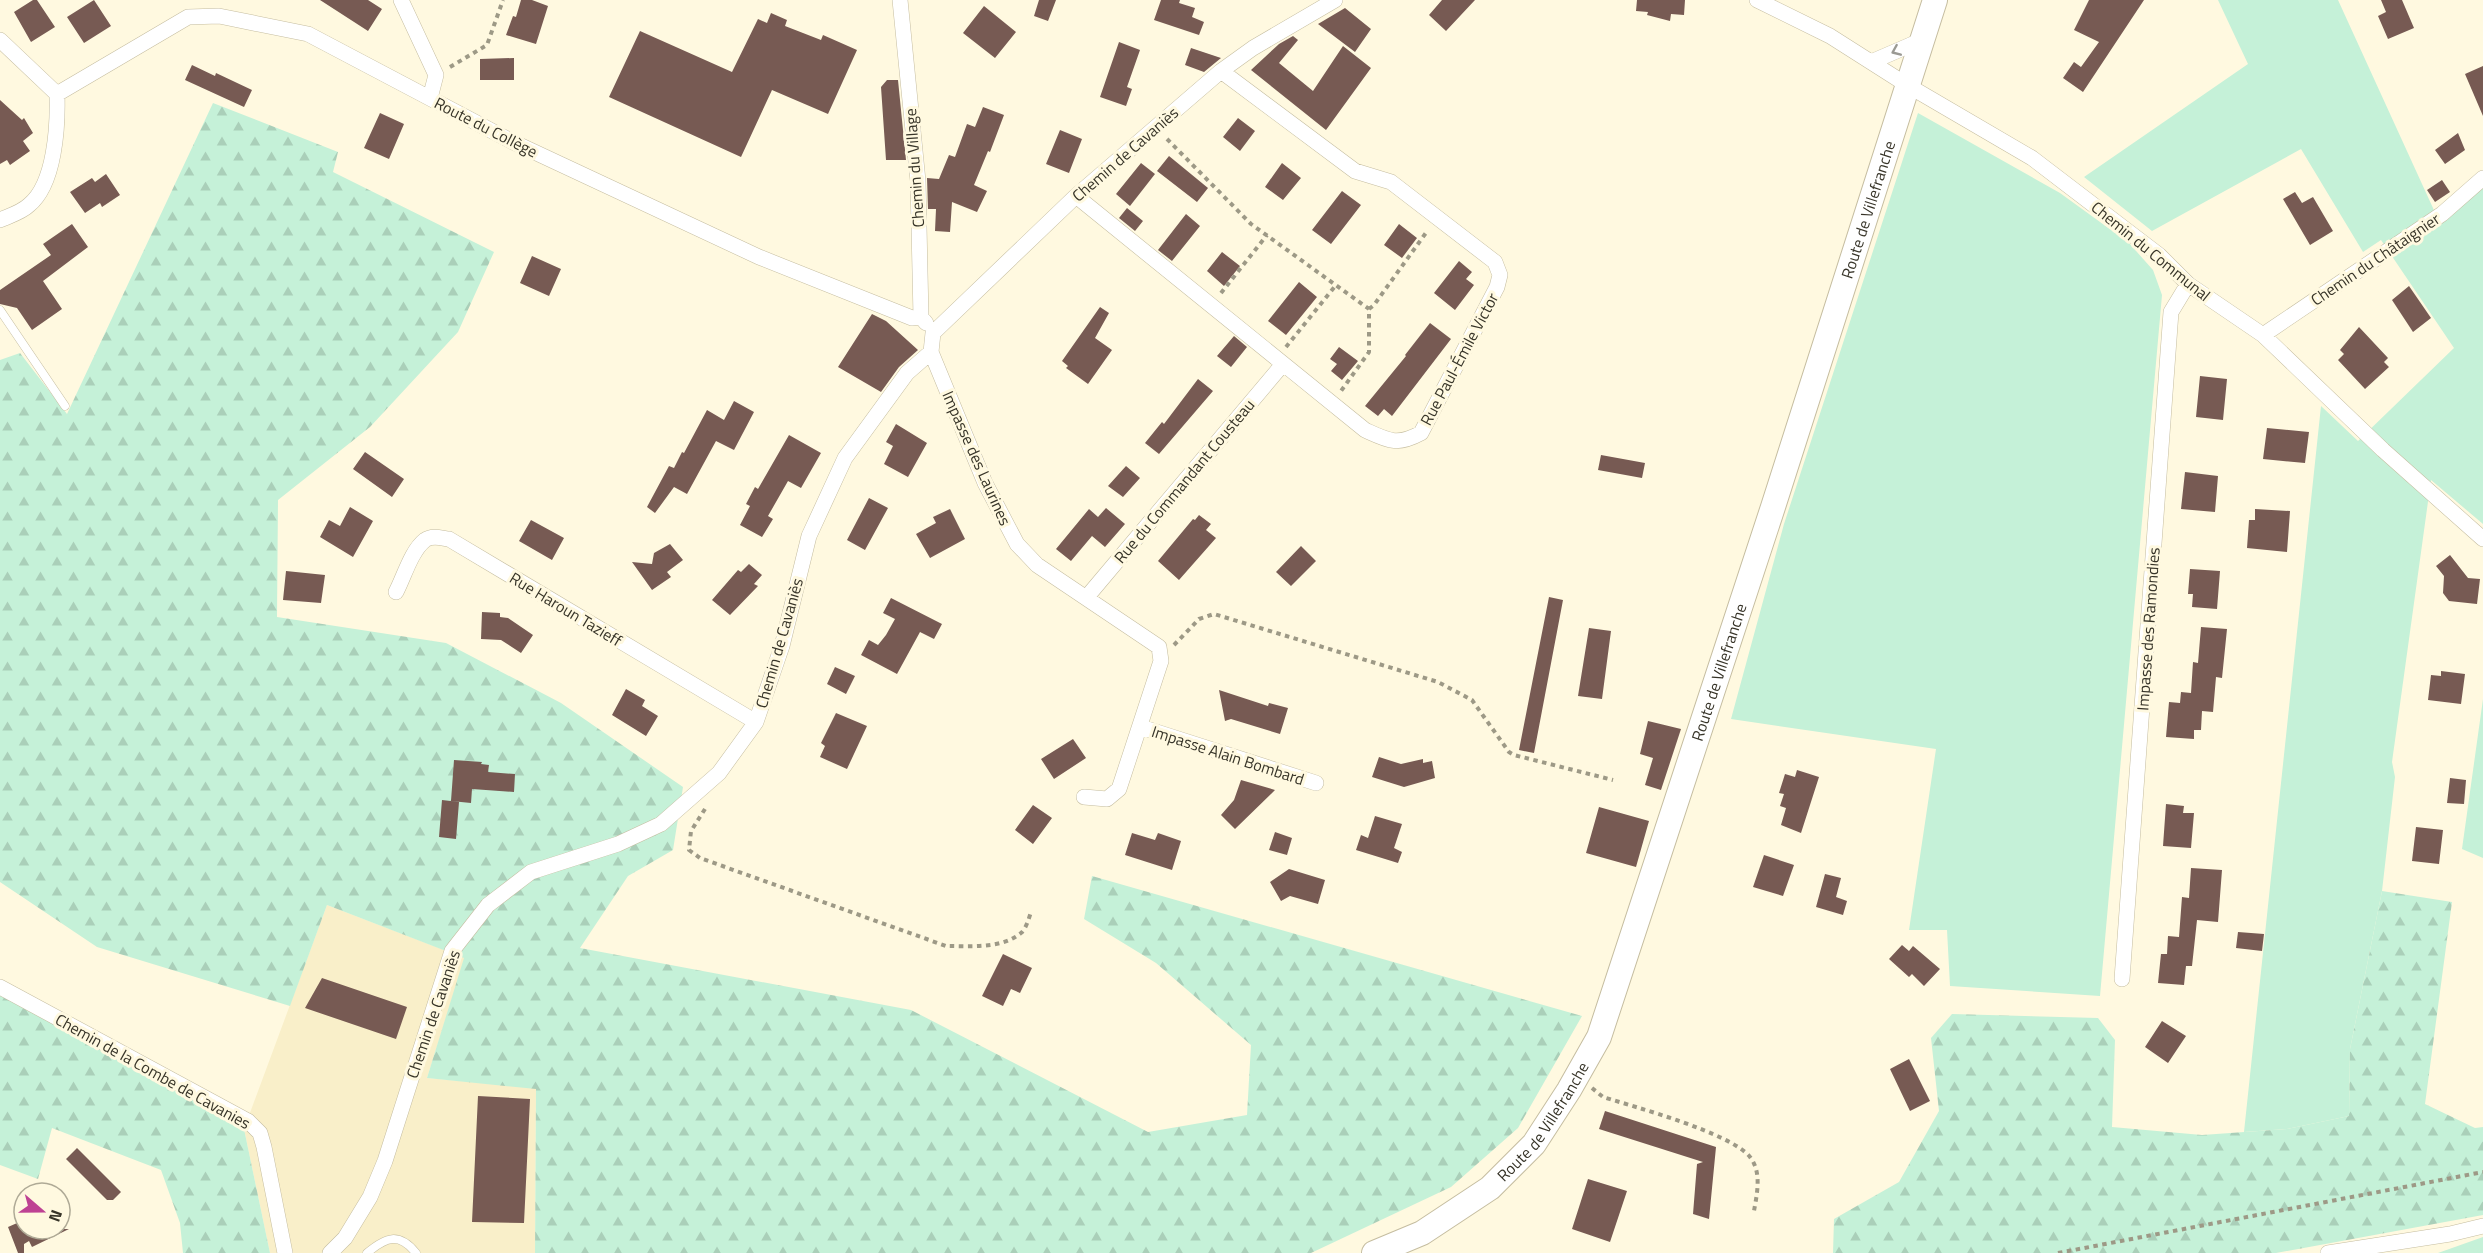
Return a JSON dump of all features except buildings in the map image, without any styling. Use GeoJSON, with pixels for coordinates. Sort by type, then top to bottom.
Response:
{"type":"FeatureCollection","features":[{"type":"Feature","properties":{"kind":"main road","name":"Route de Villefranche"},"geometry":{"type":"LineString","coordinates":[[1374,1253],[1422,1233],[1491,1188],[1534,1144],[1577,1076],[1602,1026],[1770,517],[1935,0]]}},
{"type":"Feature","properties":{"kind":"street"},"geometry":{"type":"LineString","coordinates":[[401,0],[436,75],[430,98]]}},
{"type":"Feature","properties":{"kind":"street","name":"Chemin du Village"},"geometry":{"type":"LineString","coordinates":[[900,0],[918,181],[921,317]]}},
{"type":"Feature","properties":{"kind":"street","name":"Chemin de Cavaniès"},"geometry":{"type":"LineString","coordinates":[[933,333],[1076,196],[1221,71],[1252,48],[1335,0]]}},
{"type":"Feature","properties":{"kind":"street","name":"Chemin du Communal"},"geometry":{"type":"LineString","coordinates":[[1757,0],[1830,36],[1907,85],[2032,158],[2159,255],[2188,284],[2263,335],[2383,450],[2483,539]]}},
{"type":"Feature","properties":{"kind":"street","name":"Route du Collège"},"geometry":{"type":"LineString","coordinates":[[57,94],[188,17],[219,16],[308,34],[513,142],[759,257],[912,318],[921,317]]}},
{"type":"Feature","properties":{"kind":"street"},"geometry":{"type":"LineString","coordinates":[[0,40],[57,94],[57,122],[45,186],[29,206],[0,220]]}},
{"type":"Feature","properties":{"kind":"street"},"geometry":{"type":"LineString","coordinates":[[1871,62],[1922,40]]}},
{"type":"Feature","properties":{"kind":"street","name":"Rue Paul-Émile Victor"},"geometry":{"type":"LineString","coordinates":[[1076,196],[1365,430],[1387,440],[1406,441],[1421,433],[1497,287],[1500,275],[1496,262],[1391,182],[1355,171],[1221,71]]}},
{"type":"Feature","properties":{"kind":"street","name":"Chemin du Châtaignier"},"geometry":{"type":"LineString","coordinates":[[2263,335],[2442,214],[2483,178]]}},
{"type":"Feature","properties":{"kind":"street","name":"Impasse des Ramondies"},"geometry":{"type":"LineString","coordinates":[[2122,979],[2171,312],[2188,284]]}},
{"type":"Feature","properties":{"kind":"street"},"geometry":{"type":"LineString","coordinates":[[921,317],[933,333]]}},
{"type":"Feature","properties":{"kind":"street","name":"Impasse des Laurines"},"geometry":{"type":"LineString","coordinates":[[933,333],[931,352],[985,483],[1017,544],[1037,566],[1159,647]]}},
{"type":"Feature","properties":{"kind":"street","name":"Chemin de Cavaniès"},"geometry":{"type":"LineString","coordinates":[[330,1253],[345,1238],[370,1197],[385,1161],[452,951],[488,905],[531,872],[618,844],[661,824],[719,773],[756,722],[782,646],[809,536],[844,458],[907,373],[931,352]]}},
{"type":"Feature","properties":{"kind":"street","name":"Rue du Commandant Cousteau"},"geometry":{"type":"LineString","coordinates":[[1086,598],[1280,361]]}},
{"type":"Feature","properties":{"kind":"street","name":"Rue Haroun Tazieff"},"geometry":{"type":"LineString","coordinates":[[396,592],[416,551],[425,540],[433,537],[449,539],[756,722]]}},
{"type":"Feature","properties":{"kind":"street"},"geometry":{"type":"LineString","coordinates":[[1084,797],[1107,799],[1119,789],[1161,661],[1159,647]]}},
{"type":"Feature","properties":{"kind":"street","name":"Impasse Alain Bombard"},"geometry":{"type":"LineString","coordinates":[[1141,727],[1316,783]]}},
{"type":"Feature","properties":{"kind":"street","name":"Chemin de la Combe de Cavanies"},"geometry":{"type":"LineString","coordinates":[[0,987],[248,1121],[260,1133],[264,1147],[285,1253]]}},
{"type":"Feature","properties":{"kind":"street"},"geometry":{"type":"LineString","coordinates":[[2328,1253],[2450,1234],[2483,1226]]}},
{"type":"Feature","properties":{"kind":"lane"},"geometry":{"type":"LineString","coordinates":[[0,310],[65,406]]}},
{"type":"Feature","properties":{"kind":"lane"},"geometry":{"type":"LineString","coordinates":[[367,1253],[379,1243],[389,1239],[399,1239],[408,1244],[416,1253]]}},
{"type":"Feature","properties":{"kind":"path"},"geometry":{"type":"LineString","coordinates":[[436,75],[487,45],[503,0]]}},
{"type":"Feature","properties":{"kind":"path"},"geometry":{"type":"LineString","coordinates":[[1156,128],[1251,224],[1369,309]]}},
{"type":"Feature","properties":{"kind":"path"},"geometry":{"type":"LineString","coordinates":[[1369,309],[1437,217]]}},
{"type":"Feature","properties":{"kind":"path"},"geometry":{"type":"LineString","coordinates":[[1211,306],[1267,235]]}},
{"type":"Feature","properties":{"kind":"path"},"geometry":{"type":"LineString","coordinates":[[1280,361],[1336,285]]}},
{"type":"Feature","properties":{"kind":"path"},"geometry":{"type":"LineString","coordinates":[[1332,403],[1368,352],[1369,309]]}},
{"type":"Feature","properties":{"kind":"path"},"geometry":{"type":"LineString","coordinates":[[1159,647],[1173,646],[1199,618],[1214,614],[1438,682],[1472,700],[1509,752],[1514,755],[1613,780]]}},
{"type":"Feature","properties":{"kind":"path"},"geometry":{"type":"LineString","coordinates":[[710,802],[691,831],[689,850],[700,858],[946,946],[983,946],[1005,941],[1023,932],[1032,912]]}},
{"type":"Feature","properties":{"kind":"path"},"geometry":{"type":"LineString","coordinates":[[1577,1076],[1604,1097],[1720,1136],[1750,1157],[1759,1181],[1754,1211]]}},
{"type":"Feature","properties":{"kind":"path"},"geometry":{"type":"LineString","coordinates":[[2058,1253],[2483,1172]]}},
{"type":"Feature","properties":{"kind":"shaded area"},"geometry":{"type":"Polygon","coordinates":[[[327,905],[465,958],[427,1078],[536,1088],[535,1253],[270,1253],[244,1129],[327,905]]]}},
{"type":"Feature","properties":{"kind":"green space"},"geometry":{"type":"Polygon","coordinates":[[[2218,0],[2338,0],[2438,219],[2483,188],[2483,524],[2431,480],[2392,762],[2395,777],[2382,891],[2350,1049],[2349,1116],[2287,1129],[2244,1132],[2321,406],[2358,441],[2454,348],[2381,240],[2363,252],[2301,149],[2152,231],[2084,177],[2248,64],[2218,0]]]}},
{"type":"Feature","properties":{"kind":"green space"},"geometry":{"type":"Polygon","coordinates":[[[213,103],[338,152],[333,172],[494,252],[458,332],[370,427],[278,500],[277,617],[446,643],[561,703],[683,787],[673,850],[628,876],[580,948],[911,1010],[1148,1132],[1247,1115],[1251,1045],[1156,963],[1084,919],[1092,876],[1582,1016],[1518,1128],[1451,1187],[1311,1253],[535,1253],[536,1089],[427,1078],[464,958],[327,905],[290,1006],[97,947],[0,882],[0,360],[20,353],[67,414],[213,103]]]}},
{"type":"Feature","properties":{"kind":"green space"},"geometry":{"type":"Polygon","coordinates":[[[1918,113],[2060,193],[2129,243],[2153,270],[2162,295],[2100,996],[1950,986],[1947,930],[1909,930],[1936,749],[1731,719],[1784,524],[1918,113]]]}},
{"type":"Feature","properties":{"kind":"green space"},"geometry":{"type":"Polygon","coordinates":[[[2483,699],[2483,858],[2462,849],[2483,699]]]}},
{"type":"Feature","properties":{"kind":"green space"},"geometry":{"type":"Polygon","coordinates":[[[2382,891],[2452,902],[2425,1104],[2475,1128],[2483,1127],[2483,1215],[2276,1253],[1833,1253],[1834,1219],[1899,1182],[1939,1111],[1931,1038],[1952,1014],[2098,1018],[2115,1040],[2112,1127],[2202,1135],[2287,1129],[2349,1116],[2350,1049],[2382,891]]]}},
{"type":"Feature","properties":{"kind":"green space"},"geometry":{"type":"Polygon","coordinates":[[[0,992],[244,1129],[270,1253],[183,1253],[180,1223],[161,1170],[52,1128],[38,1179],[0,1165],[0,992]]]}},
{"type":"Feature","properties":{"kind":"green space"},"geometry":{"type":"Polygon","coordinates":[[[2483,1237],[2483,1253],[2438,1253],[2483,1237]]]}}]}
